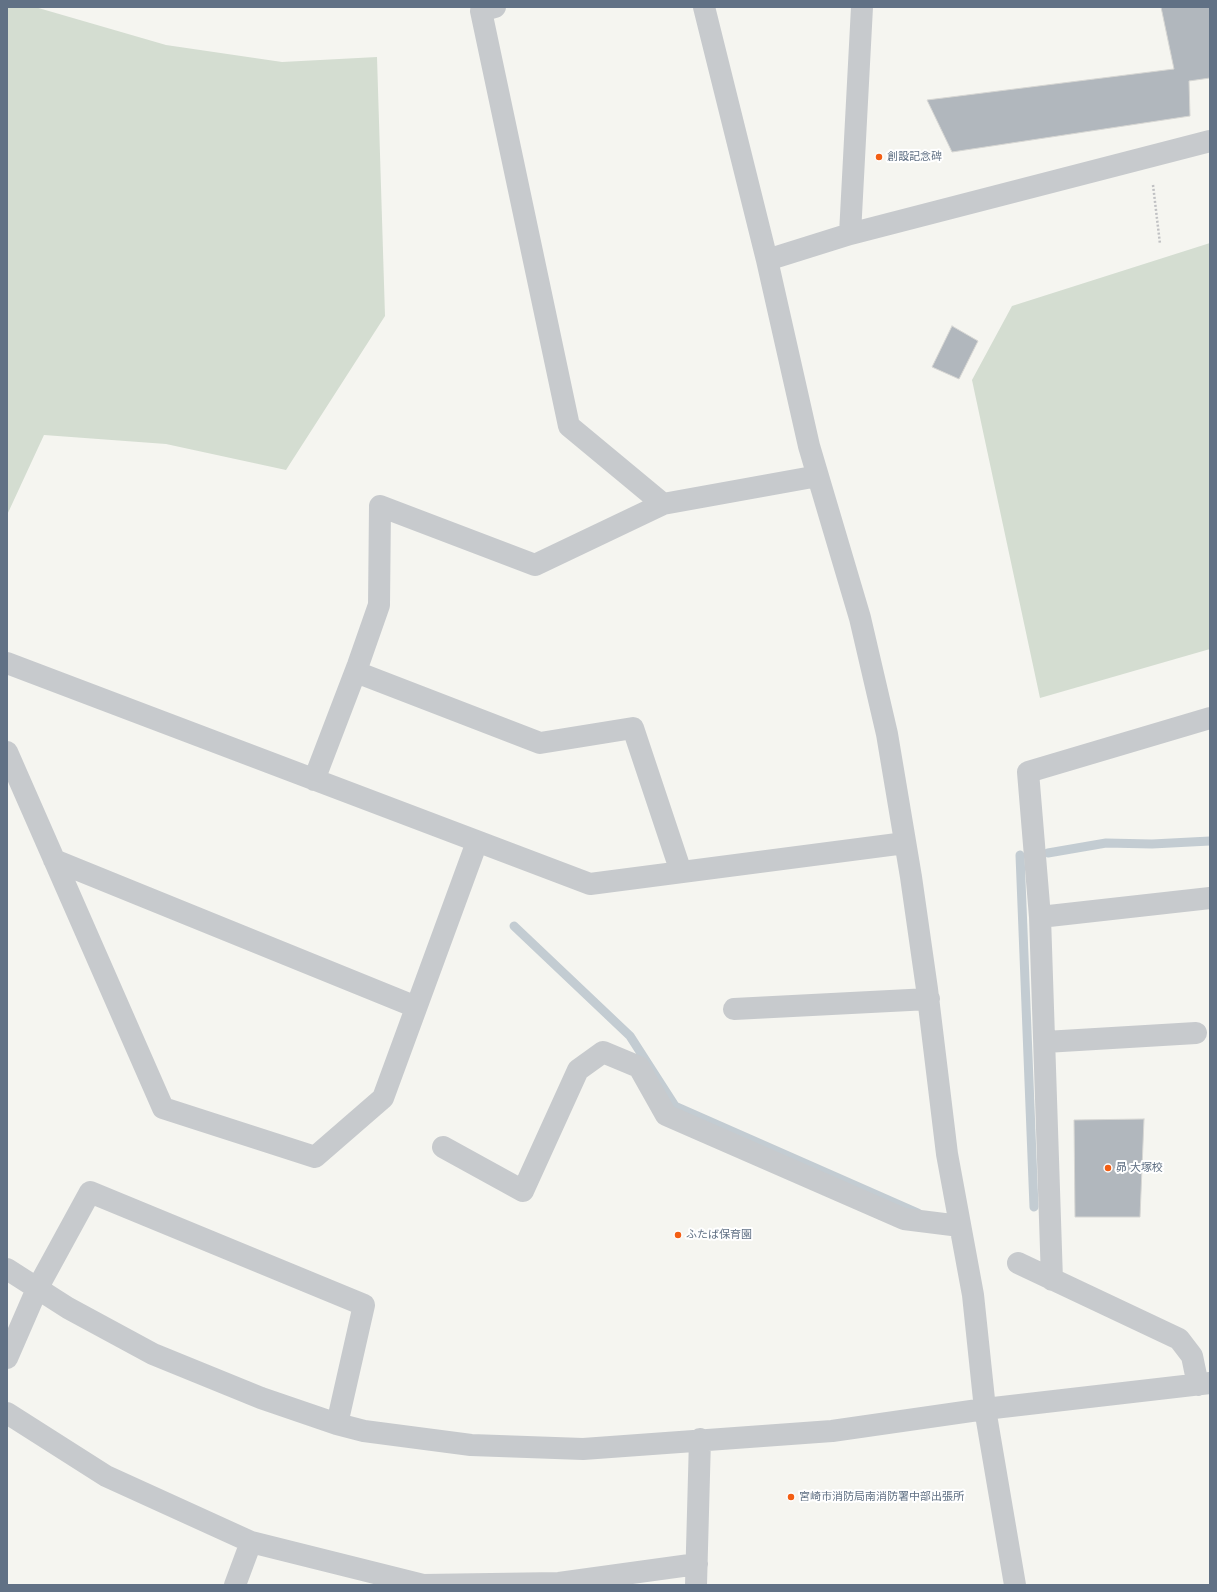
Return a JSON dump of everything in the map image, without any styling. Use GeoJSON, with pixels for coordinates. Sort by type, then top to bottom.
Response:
{"type":"FeatureCollection","features":[{"type":"Feature","properties":{"kind":"street"},"geometry":{"type":"LineString","coordinates":[[495,7],[481,11],[570,426],[663,504]]}},
{"type":"Feature","properties":{"kind":"street"},"geometry":{"type":"LineString","coordinates":[[704,7],[767,260],[809,446],[860,618],[886,734],[905,843],[929,999],[947,1154],[973,1295],[985,1409],[1015,1585]]}},
{"type":"Feature","properties":{"kind":"street"},"geometry":{"type":"LineString","coordinates":[[850,234],[862,7]]}},
{"type":"Feature","properties":{"kind":"street"},"geometry":{"type":"LineString","coordinates":[[767,260],[850,234],[1210,141]]}},
{"type":"Feature","properties":{"kind":"street"},"geometry":{"type":"LineString","coordinates":[[314,780],[356,672],[379,605],[380,506],[535,564],[663,504],[818,476]]}},
{"type":"Feature","properties":{"kind":"street"},"geometry":{"type":"LineString","coordinates":[[7,663],[590,884],[905,843]]}},
{"type":"Feature","properties":{"kind":"street"},"geometry":{"type":"LineString","coordinates":[[356,672],[540,743],[634,728],[681,872]]}},
{"type":"Feature","properties":{"kind":"street"},"geometry":{"type":"LineString","coordinates":[[1052,1280],[1040,917],[1028,772],[1210,718]]}},
{"type":"Feature","properties":{"kind":"street"},"geometry":{"type":"LineString","coordinates":[[7,752],[163,1108],[315,1157],[383,1098],[477,842]]}},
{"type":"Feature","properties":{"kind":"street"},"geometry":{"type":"LineString","coordinates":[[54,860],[416,1007]]}},
{"type":"Feature","properties":{"kind":"street"},"geometry":{"type":"LineString","coordinates":[[1040,917],[1210,898]]}},
{"type":"Feature","properties":{"kind":"street"},"geometry":{"type":"LineString","coordinates":[[734,1010],[929,999]]}},
{"type":"Feature","properties":{"kind":"street"},"geometry":{"type":"LineString","coordinates":[[1044,1042],[1196,1033]]}},
{"type":"Feature","properties":{"kind":"street"},"geometry":{"type":"LineString","coordinates":[[443,1147],[523,1191],[578,1070],[603,1052],[639,1067],[666,1115],[904,1219],[960,1226]]}},
{"type":"Feature","properties":{"kind":"street"},"geometry":{"type":"LineString","coordinates":[[7,1358],[37,1290],[90,1192],[364,1305],[337,1424]]}},
{"type":"Feature","properties":{"kind":"street"},"geometry":{"type":"LineString","coordinates":[[7,1269],[37,1290],[153,1354],[261,1398],[337,1424],[364,1431],[471,1445],[584,1449],[832,1430],[985,1409],[1204,1384],[1192,1356],[1179,1339],[1018,1263]]}},
{"type":"Feature","properties":{"kind":"street"},"geometry":{"type":"LineString","coordinates":[[7,1413],[106,1476],[251,1542],[423,1585],[559,1583],[696,1575],[700,1440]]}},
{"type":"Feature","properties":{"kind":"street"},"geometry":{"type":"LineString","coordinates":[[235,1585],[251,1542]]}},
{"type":"Feature","properties":{"kind":"path"},"geometry":{"type":"LineString","coordinates":[[1152,179],[1160,244]]}},
{"type":"Feature","properties":{"kind":"shaded area"},"geometry":{"type":"Polygon","coordinates":[[[7,7],[35,7],[166,45],[282,62],[377,57],[385,316],[286,470],[166,444],[44,435],[7,515],[7,7]]]}},
{"type":"Feature","properties":{"kind":"shaded area"},"geometry":{"type":"Polygon","coordinates":[[[1210,243],[1210,649],[1040,698],[972,380],[1012,306],[1210,243]]]}},
{"type":"Feature","properties":{"kind":"building"},"geometry":{"type":"Polygon","coordinates":[[[1161,7],[1209,7],[1210,9],[1210,78],[1189,81],[1190,116],[952,152],[927,100],[1174,69],[1161,7]]]}},
{"type":"Feature","properties":{"kind":"building"},"geometry":{"type":"Polygon","coordinates":[[[952,326],[978,341],[959,379],[932,367],[952,326]]]}},
{"type":"Feature","properties":{"kind":"building","name":"昴 大塚校"},"geometry":{"type":"Polygon","coordinates":[[[1144,1119],[1140,1217],[1075,1217],[1074,1120],[1144,1119]]]}},
{"type":"Feature","properties":{"kind":"waterway"},"geometry":{"type":"LineString","coordinates":[[1048,853],[1106,843],[1152,844],[1210,841]]}},
{"type":"Feature","properties":{"kind":"waterway"},"geometry":{"type":"LineString","coordinates":[[1020,855],[1034,1207]]}},
{"type":"Feature","properties":{"kind":"waterway"},"geometry":{"type":"LineString","coordinates":[[514,926],[630,1036],[675,1106],[918,1213]]}},
{"type":"Feature","properties":{"kind":"place","name":"創設記念碑"},"geometry":{"type":"Point","coordinates":[879,157]}},
{"type":"Feature","properties":{"kind":"place","name":"昴 大塚校"},"geometry":{"type":"Point","coordinates":[1108,1168]}},
{"type":"Feature","properties":{"kind":"place","name":"ふたば保育園"},"geometry":{"type":"Point","coordinates":[678,1235]}},
{"type":"Feature","properties":{"kind":"place","name":"宮崎市消防局南消防署中部出張所"},"geometry":{"type":"Point","coordinates":[791,1497]}}]}
